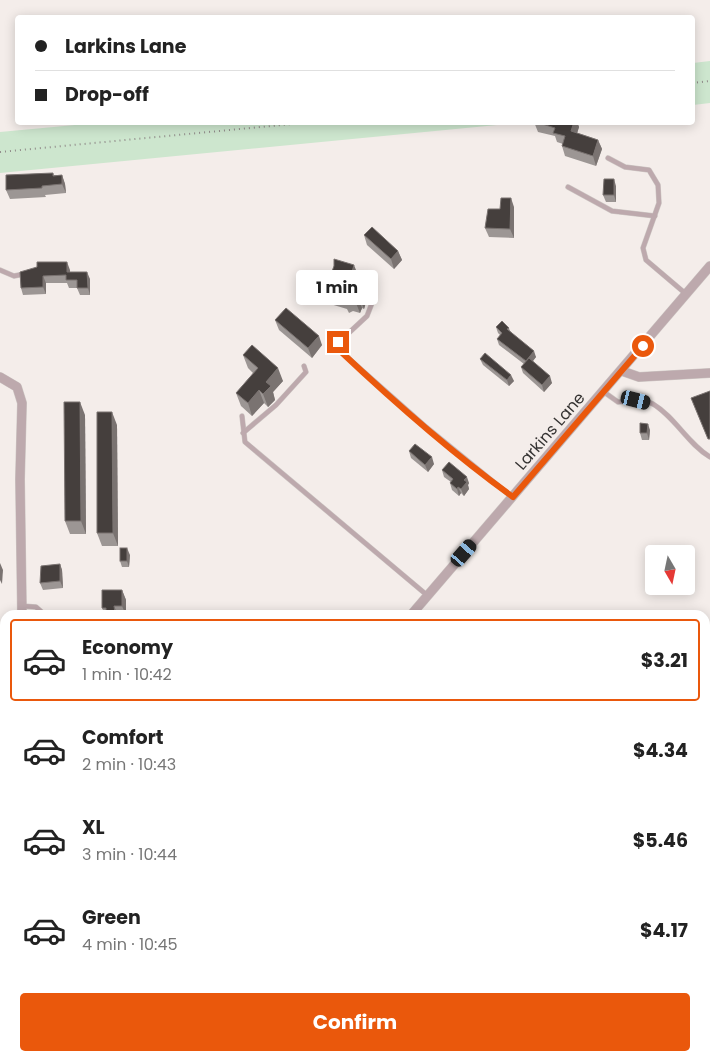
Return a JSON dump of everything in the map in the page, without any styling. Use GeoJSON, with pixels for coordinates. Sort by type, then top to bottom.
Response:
{"type":"FeatureCollection","features":[{"type":"Feature","properties":{"kind":"street","name":"Larkins Lane"},"geometry":{"type":"LineString","coordinates":[[415,610],[710,266]]}},
{"type":"Feature","properties":{"kind":"street"},"geometry":{"type":"LineString","coordinates":[[622,371],[639,377],[710,373]]}},
{"type":"Feature","properties":{"kind":"street"},"geometry":{"type":"LineString","coordinates":[[0,376],[17,387],[22,403],[20,479],[22,610]]}},
{"type":"Feature","properties":{"kind":"lane"},"geometry":{"type":"LineString","coordinates":[[608,158],[625,167],[649,170],[658,185],[659,202],[644,248],[646,260],[686,294]]}},
{"type":"Feature","properties":{"kind":"lane"},"geometry":{"type":"LineString","coordinates":[[568,187],[612,211],[655,216]]}},
{"type":"Feature","properties":{"kind":"lane"},"geometry":{"type":"LineString","coordinates":[[0,270],[14,276],[31,274]]}},
{"type":"Feature","properties":{"kind":"lane"},"geometry":{"type":"LineString","coordinates":[[372,303],[367,316],[338,342],[338,349],[426,427],[513,497]]}},
{"type":"Feature","properties":{"kind":"lane"},"geometry":{"type":"LineString","coordinates":[[243,433],[276,405],[306,372],[304,366]]}},
{"type":"Feature","properties":{"kind":"lane"},"geometry":{"type":"LineString","coordinates":[[604,392],[618,402],[636,400],[652,404],[679,428],[699,450],[710,457]]}},
{"type":"Feature","properties":{"kind":"lane"},"geometry":{"type":"LineString","coordinates":[[242,416],[245,442],[428,596]]}},
{"type":"Feature","properties":{"kind":"lane"},"geometry":{"type":"LineString","coordinates":[[26,610],[36,607],[39,610]]}},
{"type":"Feature","properties":{"kind":"path"},"geometry":{"type":"LineString","coordinates":[[695,83],[710,81]]}},
{"type":"Feature","properties":{"kind":"path"},"geometry":{"type":"LineString","coordinates":[[0,152],[282,125]]}},
{"type":"Feature","properties":{"kind":"green space"},"geometry":{"type":"Polygon","coordinates":[[[710,61],[710,103],[695,105],[695,63],[710,61]]]}},
{"type":"Feature","properties":{"kind":"green space"},"geometry":{"type":"Polygon","coordinates":[[[75,125],[496,125],[0,173],[0,132],[75,125]]]}},
{"type":"Feature","properties":{"kind":"building"},"geometry":{"type":"Polygon","coordinates":[[[546,125],[573,125],[571,131],[598,140],[593,156],[562,146],[565,136],[553,133],[555,128],[546,125]]]}},
{"type":"Feature","properties":{"kind":"building"},"geometry":{"type":"Polygon","coordinates":[[[53,173],[53,176],[62,175],[62,184],[42,186],[42,188],[6,190],[6,175],[53,173]]]}},
{"type":"Feature","properties":{"kind":"building"},"geometry":{"type":"Polygon","coordinates":[[[604,179],[614,179],[614,195],[603,195],[604,179]]]}},
{"type":"Feature","properties":{"kind":"building"},"geometry":{"type":"Polygon","coordinates":[[[501,198],[511,198],[510,229],[485,228],[488,209],[500,209],[501,198]]]}},
{"type":"Feature","properties":{"kind":"building"},"geometry":{"type":"Polygon","coordinates":[[[372,227],[398,251],[391,259],[364,235],[372,227]]]}},
{"type":"Feature","properties":{"kind":"building"},"geometry":{"type":"Polygon","coordinates":[[[334,259],[354,265],[348,285],[363,290],[360,299],[358,298],[356,303],[350,301],[345,304],[344,299],[324,293],[334,266],[334,259]]]}},
{"type":"Feature","properties":{"kind":"building"},"geometry":{"type":"Polygon","coordinates":[[[37,262],[67,262],[67,272],[87,272],[88,288],[77,288],[77,280],[66,280],[66,275],[43,276],[43,287],[21,288],[20,272],[37,267],[37,262]]]}},
{"type":"Feature","properties":{"kind":"building"},"geometry":{"type":"Polygon","coordinates":[[[286,308],[319,336],[308,348],[275,320],[286,308]]]}},
{"type":"Feature","properties":{"kind":"building"},"geometry":{"type":"Polygon","coordinates":[[[502,321],[509,328],[507,329],[534,351],[526,361],[497,339],[502,333],[496,327],[502,321]]]}},
{"type":"Feature","properties":{"kind":"building"},"geometry":{"type":"Polygon","coordinates":[[[252,345],[278,368],[266,382],[271,386],[263,394],[259,390],[248,403],[236,393],[258,368],[243,355],[252,345]]]}},
{"type":"Feature","properties":{"kind":"building"},"geometry":{"type":"Polygon","coordinates":[[[485,353],[511,375],[507,380],[480,359],[485,353]]]}},
{"type":"Feature","properties":{"kind":"building"},"geometry":{"type":"Polygon","coordinates":[[[529,358],[550,376],[542,385],[521,367],[529,358]]]}},
{"type":"Feature","properties":{"kind":"building"},"geometry":{"type":"Polygon","coordinates":[[[710,391],[710,439],[708,439],[691,398],[710,391]]]}},
{"type":"Feature","properties":{"kind":"building"},"geometry":{"type":"Polygon","coordinates":[[[64,402],[80,402],[81,521],[65,521],[64,402]]]}},
{"type":"Feature","properties":{"kind":"building"},"geometry":{"type":"Polygon","coordinates":[[[97,412],[112,412],[113,533],[97,533],[97,412]]]}},
{"type":"Feature","properties":{"kind":"building"},"geometry":{"type":"Polygon","coordinates":[[[640,423],[648,424],[647,433],[640,433],[640,423]]]}},
{"type":"Feature","properties":{"kind":"building"},"geometry":{"type":"Polygon","coordinates":[[[415,444],[432,457],[425,465],[409,451],[415,444]]]}},
{"type":"Feature","properties":{"kind":"building"},"geometry":{"type":"Polygon","coordinates":[[[449,462],[467,477],[464,480],[467,482],[461,489],[458,487],[457,489],[450,483],[453,479],[442,470],[449,462]]]}},
{"type":"Feature","properties":{"kind":"building"},"geometry":{"type":"Polygon","coordinates":[[[120,548],[127,548],[127,561],[120,561],[120,548]]]}},
{"type":"Feature","properties":{"kind":"building"},"geometry":{"type":"Polygon","coordinates":[[[60,564],[60,581],[40,583],[41,566],[60,564]]]}},
{"type":"Feature","properties":{"kind":"building"},"geometry":{"type":"Polygon","coordinates":[[[102,590],[122,590],[122,606],[114,606],[115,610],[102,608],[102,590]]]}},
{"type":"Feature","properties":{"kind":"route"},"geometry":{"type":"LineString","coordinates":[[338,342],[338,349],[358,368],[426,427],[513,497],[643,346]]}}]}
